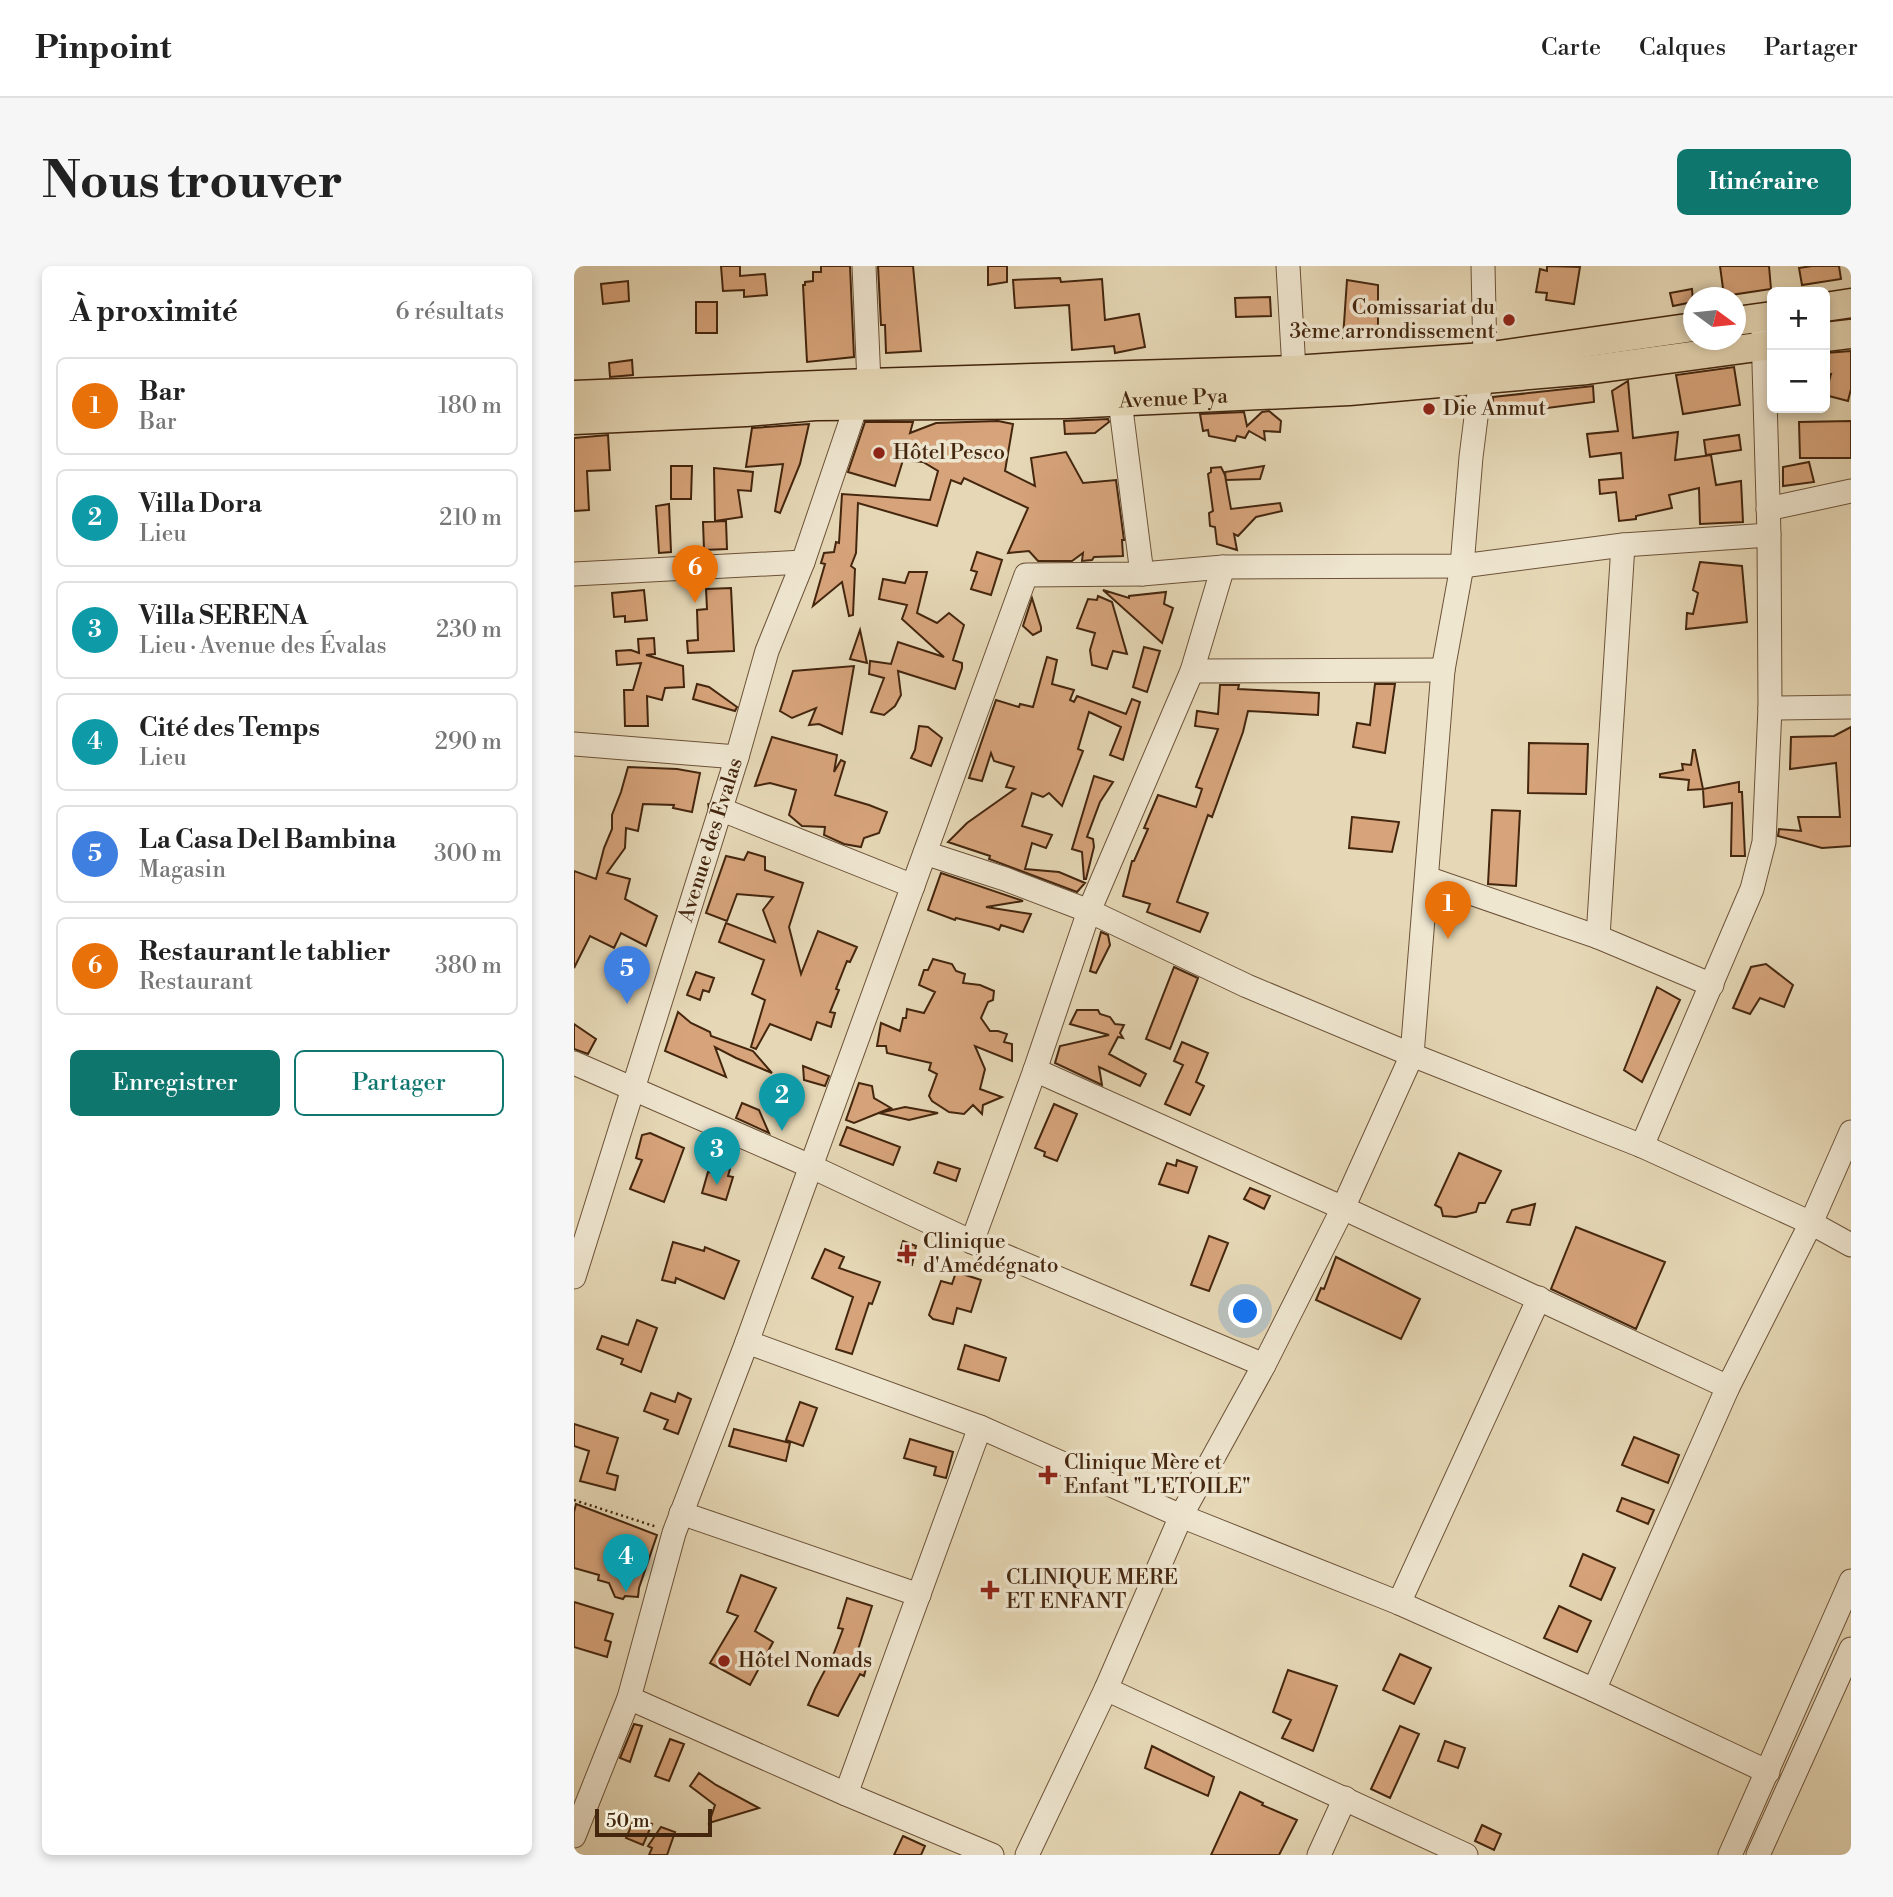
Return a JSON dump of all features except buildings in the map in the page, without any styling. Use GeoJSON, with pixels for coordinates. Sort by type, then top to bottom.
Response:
{"type":"FeatureCollection","features":[{"type":"Feature","properties":{"kind":"main road"},"geometry":{"type":"LineString","coordinates":[[1830,306],[1851,303]]}},
{"type":"Feature","properties":{"kind":"main road","name":"Avenue Pya"},"geometry":{"type":"LineString","coordinates":[[574,420],[815,406],[861,391],[1066,404],[1349,391],[1683,329]]}},
{"type":"Feature","properties":{"kind":"main road"},"geometry":{"type":"LineString","coordinates":[[1830,336],[1851,334]]}},
{"type":"Feature","properties":{"kind":"main road","name":"Avenue Pya"},"geometry":{"type":"LineString","coordinates":[[574,395],[861,391],[1294,370],[1587,370],[1767,346]]}},
{"type":"Feature","properties":{"kind":"street"},"geometry":{"type":"LineString","coordinates":[[861,391],[864,266]]}},
{"type":"Feature","properties":{"kind":"street"},"geometry":{"type":"LineString","coordinates":[[1288,266],[1294,370]]}},
{"type":"Feature","properties":{"kind":"street"},"geometry":{"type":"LineString","coordinates":[[1027,1855],[1106,1689],[1181,1516],[1264,1365],[1343,1208],[1412,1055],[1443,670],[1462,566],[1471,457],[1483,368],[1483,266]]}},
{"type":"Feature","properties":{"kind":"street"},"geometry":{"type":"LineString","coordinates":[[1757,318],[1767,343]]}},
{"type":"Feature","properties":{"kind":"street"},"geometry":{"type":"LineString","coordinates":[[1642,1146],[1752,889],[1764,842],[1770,708],[1768,350]]}},
{"type":"Feature","properties":{"kind":"street","name":"Avenue des Évalas"},"geometry":{"type":"LineString","coordinates":[[574,1277],[737,757],[767,651],[803,562],[861,391]]}},
{"type":"Feature","properties":{"kind":"street"},"geometry":{"type":"LineString","coordinates":[[1120,401],[1142,574]]}},
{"type":"Feature","properties":{"kind":"street"},"geometry":{"type":"LineString","coordinates":[[1768,509],[1851,491]]}},
{"type":"Feature","properties":{"kind":"street"},"geometry":{"type":"LineString","coordinates":[[574,1836],[629,1698],[678,1523],[747,1342],[1023,578],[1030,573],[1142,574],[1223,567],[1462,566],[1623,545],[1769,534]]}},
{"type":"Feature","properties":{"kind":"street"},"geometry":{"type":"LineString","coordinates":[[1598,937],[1623,545]]}},
{"type":"Feature","properties":{"kind":"street"},"geometry":{"type":"LineString","coordinates":[[574,574],[803,562]]}},
{"type":"Feature","properties":{"kind":"street"},"geometry":{"type":"LineString","coordinates":[[972,1242],[1035,1070],[1088,911],[1192,670],[1223,567]]}},
{"type":"Feature","properties":{"kind":"street"},"geometry":{"type":"LineString","coordinates":[[1192,670],[1443,670]]}},
{"type":"Feature","properties":{"kind":"street"},"geometry":{"type":"LineString","coordinates":[[1770,708],[1851,707]]}},
{"type":"Feature","properties":{"kind":"street"},"geometry":{"type":"LineString","coordinates":[[574,744],[737,757]]}},
{"type":"Feature","properties":{"kind":"street"},"geometry":{"type":"LineString","coordinates":[[720,809],[913,886]]}},
{"type":"Feature","properties":{"kind":"street"},"geometry":{"type":"LineString","coordinates":[[925,853],[1005,879],[1088,911],[1247,986],[1642,1146],[1851,1244]]}},
{"type":"Feature","properties":{"kind":"street"},"geometry":{"type":"LineString","coordinates":[[1427,878],[1598,937],[1712,985]]}},
{"type":"Feature","properties":{"kind":"street"},"geometry":{"type":"LineString","coordinates":[[574,1063],[810,1166],[972,1242],[1264,1365]]}},
{"type":"Feature","properties":{"kind":"street"},"geometry":{"type":"LineString","coordinates":[[1035,1070],[1343,1208],[1728,1387]]}},
{"type":"Feature","properties":{"kind":"street"},"geometry":{"type":"LineString","coordinates":[[1594,1690],[1728,1387],[1811,1223],[1851,1132]]}},
{"type":"Feature","properties":{"kind":"street"},"geometry":{"type":"LineString","coordinates":[[1399,1603],[1539,1298]]}},
{"type":"Feature","properties":{"kind":"street"},"geometry":{"type":"LineString","coordinates":[[747,1342],[980,1427],[1181,1516],[1399,1603],[1768,1772]]}},
{"type":"Feature","properties":{"kind":"street"},"geometry":{"type":"LineString","coordinates":[[846,1794],[980,1427]]}},
{"type":"Feature","properties":{"kind":"street"},"geometry":{"type":"LineString","coordinates":[[678,1523],[919,1595]]}},
{"type":"Feature","properties":{"kind":"street"},"geometry":{"type":"LineString","coordinates":[[1730,1855],[1851,1581]]}},
{"type":"Feature","properties":{"kind":"street"},"geometry":{"type":"LineString","coordinates":[[1758,1855],[1851,1649]]}},
{"type":"Feature","properties":{"kind":"street"},"geometry":{"type":"LineString","coordinates":[[1106,1689],[1466,1855]]}},
{"type":"Feature","properties":{"kind":"street"},"geometry":{"type":"LineString","coordinates":[[629,1698],[992,1855]]}},
{"type":"Feature","properties":{"kind":"street"},"geometry":{"type":"LineString","coordinates":[[1319,1855],[1345,1798]]}},
{"type":"Feature","properties":{"kind":"path"},"geometry":{"type":"LineString","coordinates":[[574,1500],[678,1523]]}},
{"type":"Feature","properties":{"kind":"place","name":"Comissariat du 3ème arrondissement"},"geometry":{"type":"Point","coordinates":[1509,320]}},
{"type":"Feature","properties":{"kind":"place","name":"Die Anmut"},"geometry":{"type":"Point","coordinates":[1429,409]}},
{"type":"Feature","properties":{"kind":"place","name":"Hôtel Pesco"},"geometry":{"type":"Point","coordinates":[879,453]}},
{"type":"Feature","properties":{"kind":"place","name":"Restaurant le tablier"},"geometry":{"type":"Point","coordinates":[695,603]}},
{"type":"Feature","properties":{"kind":"place","name":"Bar"},"geometry":{"type":"Point","coordinates":[1448,939]}},
{"type":"Feature","properties":{"kind":"place","name":"La Casa Del Bambina"},"geometry":{"type":"Point","coordinates":[627,1004]}},
{"type":"Feature","properties":{"kind":"place","name":"Villa Dora"},"geometry":{"type":"Point","coordinates":[782,1131]}},
{"type":"Feature","properties":{"kind":"place","name":"Villa SERENA"},"geometry":{"type":"Point","coordinates":[717,1185]}},
{"type":"Feature","properties":{"kind":"place","name":"Clinique d'Amédégnato"},"geometry":{"type":"Point","coordinates":[907,1254]}},
{"type":"Feature","properties":{"kind":"place","name":"Clinique Mère et Enfant \"L'ETOILE\""},"geometry":{"type":"Point","coordinates":[1048,1475]}},
{"type":"Feature","properties":{"kind":"place","name":"CLINIQUE MERE ET ENFANT"},"geometry":{"type":"Point","coordinates":[990,1590]}},
{"type":"Feature","properties":{"kind":"place","name":"Cité des Temps"},"geometry":{"type":"Point","coordinates":[626,1592]}},
{"type":"Feature","properties":{"kind":"place","name":"Hôtel Nomads"},"geometry":{"type":"Point","coordinates":[724,1661]}}]}
